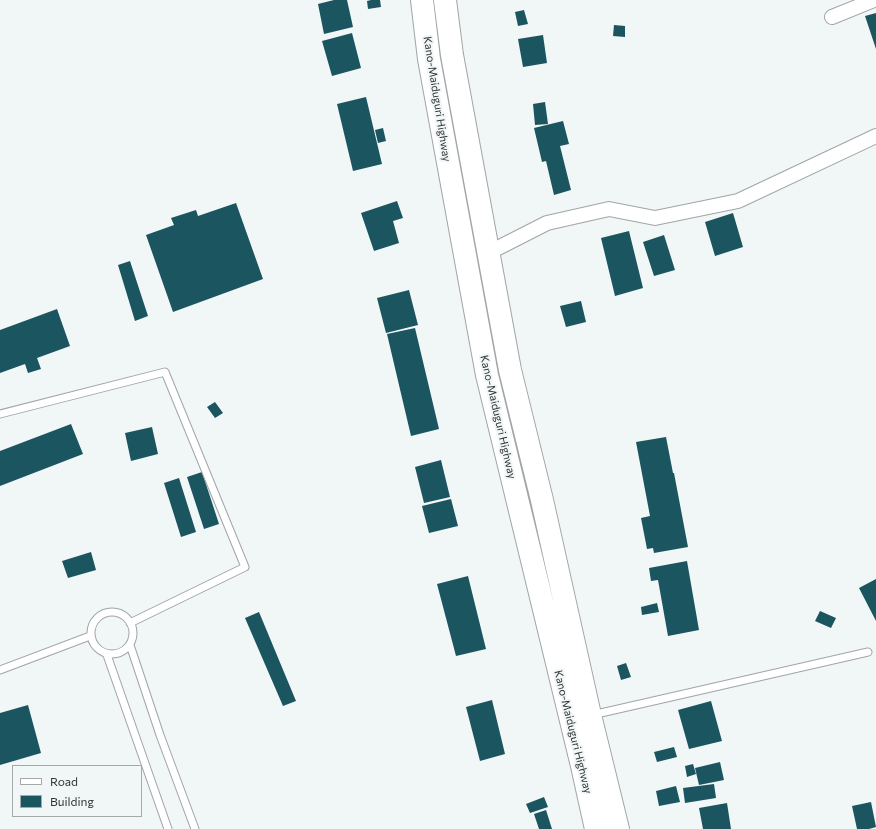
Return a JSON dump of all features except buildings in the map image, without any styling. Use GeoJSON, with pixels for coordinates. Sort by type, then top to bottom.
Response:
{"type":"FeatureCollection","features":[{"type":"Feature","properties":{"kind":"highway","name":"Kano-Maiduguri Highway"},"geometry":{"type":"LineString","coordinates":[[422,0],[430,66],[487,375],[596,829]]}},
{"type":"Feature","properties":{"kind":"highway","name":"Kano-Maiduguri Highway"},"geometry":{"type":"LineString","coordinates":[[445,0],[452,55],[510,370],[542,500],[590,715],[618,829]]}},
{"type":"Feature","properties":{"kind":"street"},"geometry":{"type":"LineString","coordinates":[[832,17],[874,0]]}},
{"type":"Feature","properties":{"kind":"street"},"geometry":{"type":"LineString","coordinates":[[488,252],[548,223],[609,209],[656,218],[738,201],[876,136]]}},
{"type":"Feature","properties":{"kind":"lane"},"geometry":{"type":"LineString","coordinates":[[0,414],[164,372],[245,567],[130,623]]}},
{"type":"Feature","properties":{"kind":"lane"},"geometry":{"type":"LineString","coordinates":[[112,612],[120,613],[126,617],[130,623],[133,630],[133,638],[130,645],[124,651],[116,655],[107,655],[101,652],[92,642],[90,628],[98,616],[112,612]]}},
{"type":"Feature","properties":{"kind":"lane"},"geometry":{"type":"LineString","coordinates":[[0,670],[90,636]]}},
{"type":"Feature","properties":{"kind":"lane"},"geometry":{"type":"LineString","coordinates":[[130,645],[194,829]]}},
{"type":"Feature","properties":{"kind":"lane"},"geometry":{"type":"LineString","coordinates":[[590,715],[868,652]]}},
{"type":"Feature","properties":{"kind":"lane"},"geometry":{"type":"LineString","coordinates":[[107,655],[168,829]]}}]}
